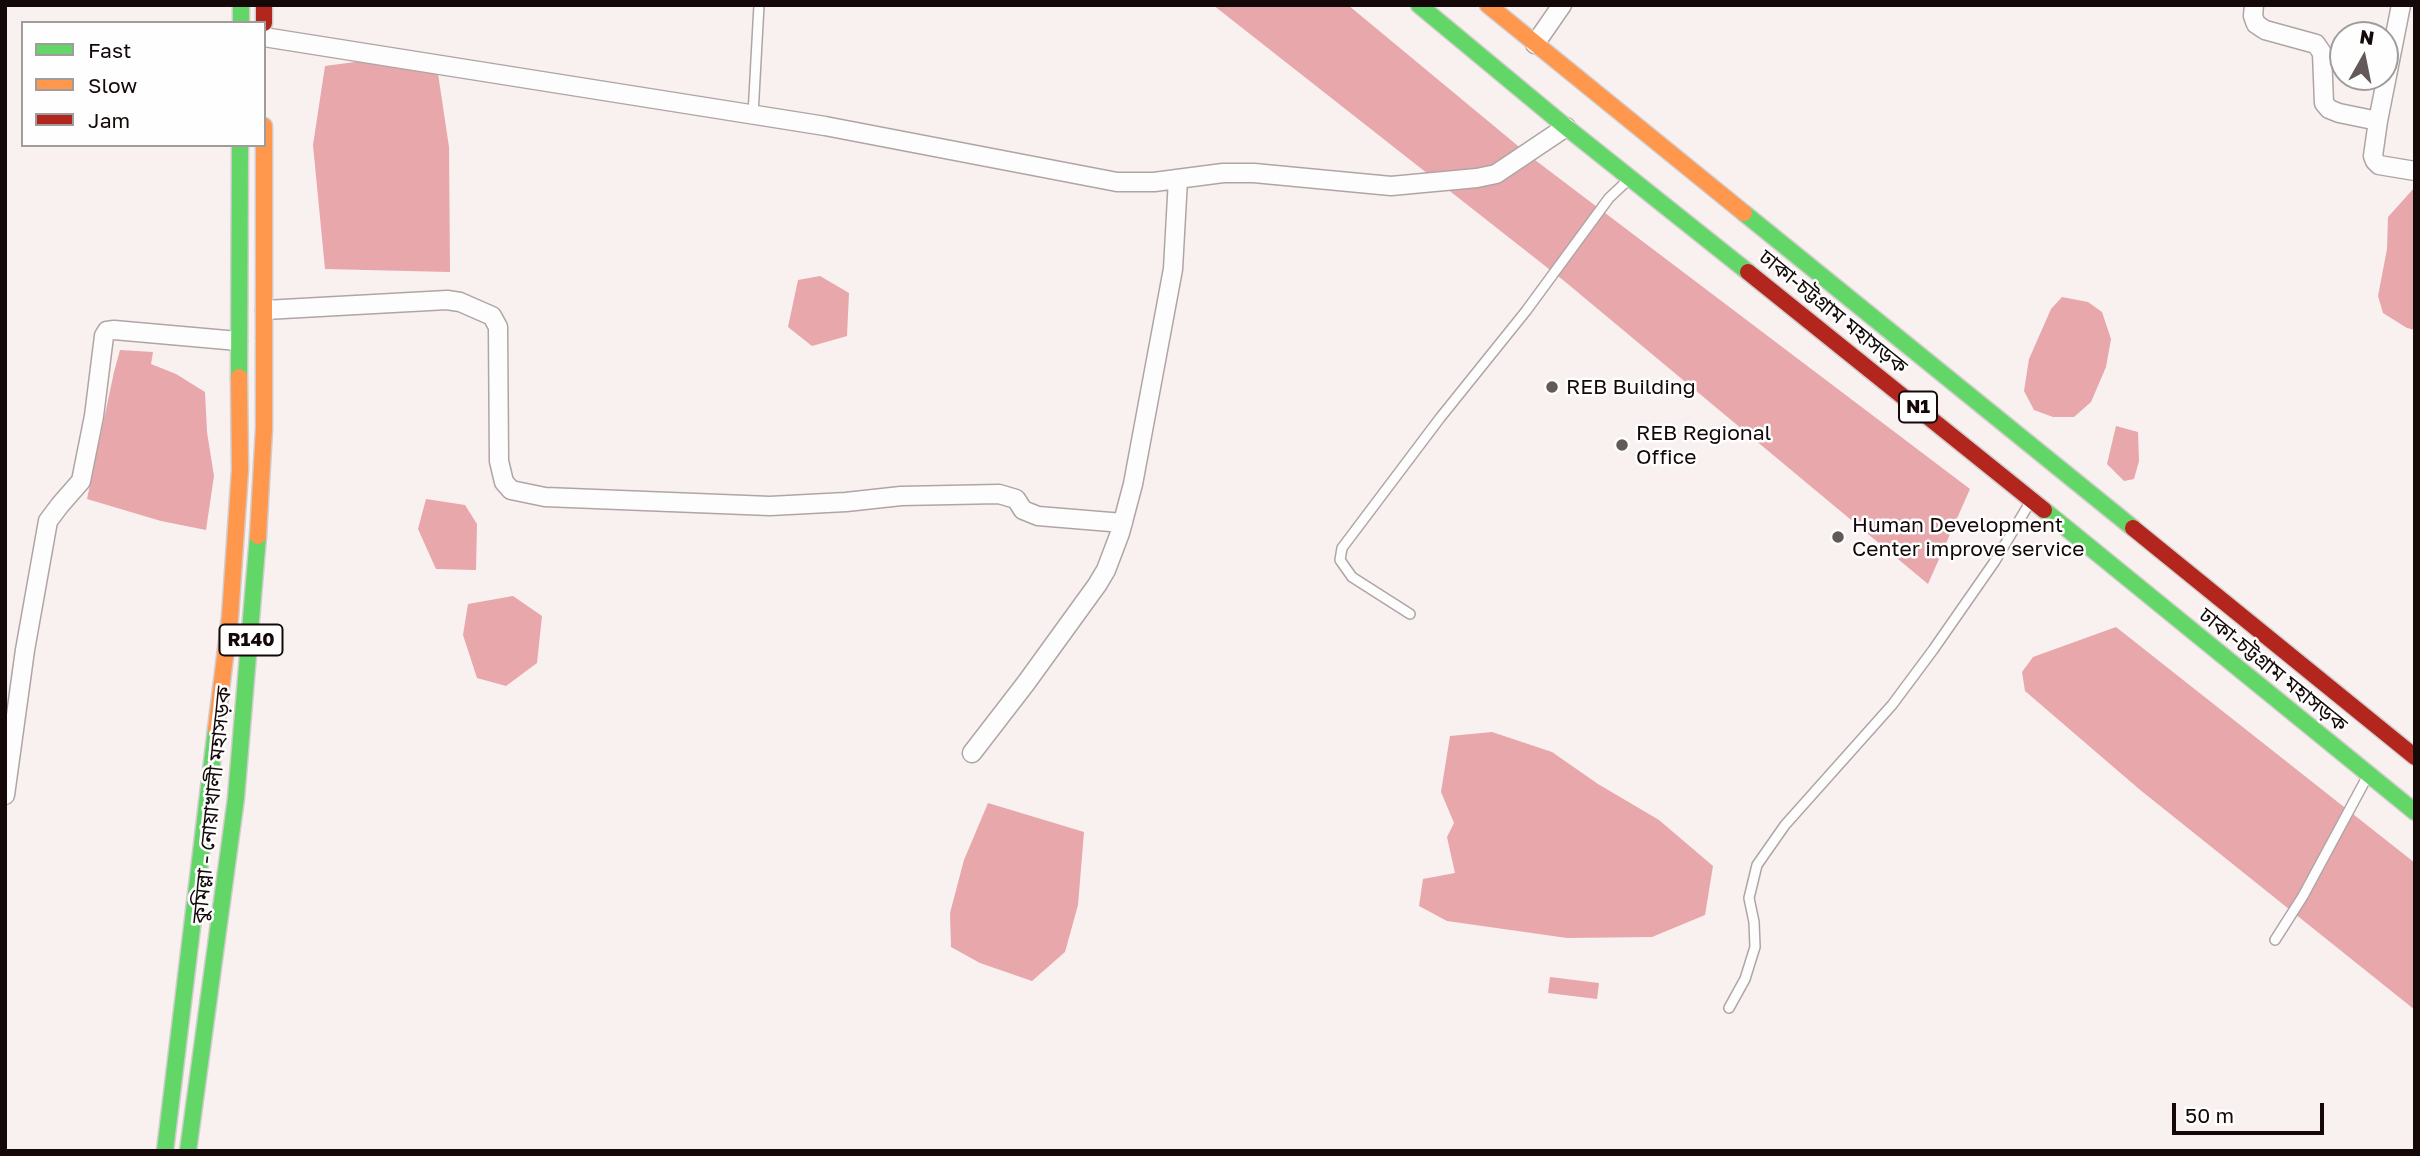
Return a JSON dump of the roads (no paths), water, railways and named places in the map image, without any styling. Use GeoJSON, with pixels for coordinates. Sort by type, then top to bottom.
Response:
{"type":"FeatureCollection","features":[{"type":"Feature","properties":{"kind":"main road","name":"ঢাকা-চট্টগ্রাম মহাসড়ক"},"geometry":{"type":"LineString","coordinates":[[1419,5],[2415,812]]}},
{"type":"Feature","properties":{"kind":"main road","name":"ঢাকা-চট্টগ্রাম মহাসড়ক"},"geometry":{"type":"LineString","coordinates":[[1488,5],[1603,106],[2415,757]]}},
{"type":"Feature","properties":{"kind":"main road","name":"কুমিল্লা - নোয়াখালী মহাসড়ক"},"geometry":{"type":"LineString","coordinates":[[165,1151],[230,617],[240,470],[237,341],[240,147]]}},
{"type":"Feature","properties":{"kind":"main road","name":"কুমিল্লা - নোয়াখালী মহাসড়ক"},"geometry":{"type":"LineString","coordinates":[[188,1151],[228,861],[253,621],[264,429],[264,147]]}},
{"type":"Feature","properties":{"kind":"street"},"geometry":{"type":"LineString","coordinates":[[1535,44],[1562,5]]}},
{"type":"Feature","properties":{"kind":"street"},"geometry":{"type":"LineString","coordinates":[[2254,5],[2253,16],[2256,24],[2265,30],[2316,44],[2322,53],[2324,103],[2329,108],[2339,114],[2378,121]]}},
{"type":"Feature","properties":{"kind":"street"},"geometry":{"type":"LineString","coordinates":[[2401,5],[2373,156],[2379,165],[2415,171]]}},
{"type":"Feature","properties":{"kind":"street"},"geometry":{"type":"LineString","coordinates":[[266,37],[825,126],[1116,182],[1154,182],[1223,173],[1254,173],[1391,186],[1477,178],[1496,174],[1576,130]]}},
{"type":"Feature","properties":{"kind":"street"},"geometry":{"type":"LineString","coordinates":[[972,752],[1026,683],[1102,577],[1123,523],[1133,484],[1173,269],[1178,179]]}},
{"type":"Feature","properties":{"kind":"street"},"geometry":{"type":"LineString","coordinates":[[265,310],[447,300],[460,302],[492,316],[498,333],[499,461],[505,482],[511,490],[545,497],[770,506],[901,496],[999,495],[1016,499],[1023,510],[1038,516],[1123,523]]}},
{"type":"Feature","properties":{"kind":"street"},"geometry":{"type":"LineString","coordinates":[[5,795],[25,650],[48,521],[81,481],[94,416],[104,335],[107,331],[114,330],[237,341]]}},
{"type":"Feature","properties":{"kind":"lane"},"geometry":{"type":"LineString","coordinates":[[753,115],[759,5]]}},
{"type":"Feature","properties":{"kind":"lane"},"geometry":{"type":"LineString","coordinates":[[1410,614],[1352,577],[1340,560],[1342,548],[1433,427],[1526,311],[1609,198],[1630,178]]}},
{"type":"Feature","properties":{"kind":"lane"},"geometry":{"type":"LineString","coordinates":[[1729,1008],[1745,979],[1755,947],[1749,898],[1757,865],[1785,825],[1892,705],[1995,561],[2031,500]]}},
{"type":"Feature","properties":{"kind":"lane"},"geometry":{"type":"LineString","coordinates":[[2275,940],[2303,896],[2368,775]]}},
{"type":"Feature","properties":{"kind":"place","name":"REB Building"},"geometry":{"type":"Point","coordinates":[1552,387]}},
{"type":"Feature","properties":{"kind":"place","name":"REB Regional Office"},"geometry":{"type":"Point","coordinates":[1622,445]}},
{"type":"Feature","properties":{"kind":"place","name":"Human Development Center improve service"},"geometry":{"type":"Point","coordinates":[1838,537]}}]}
